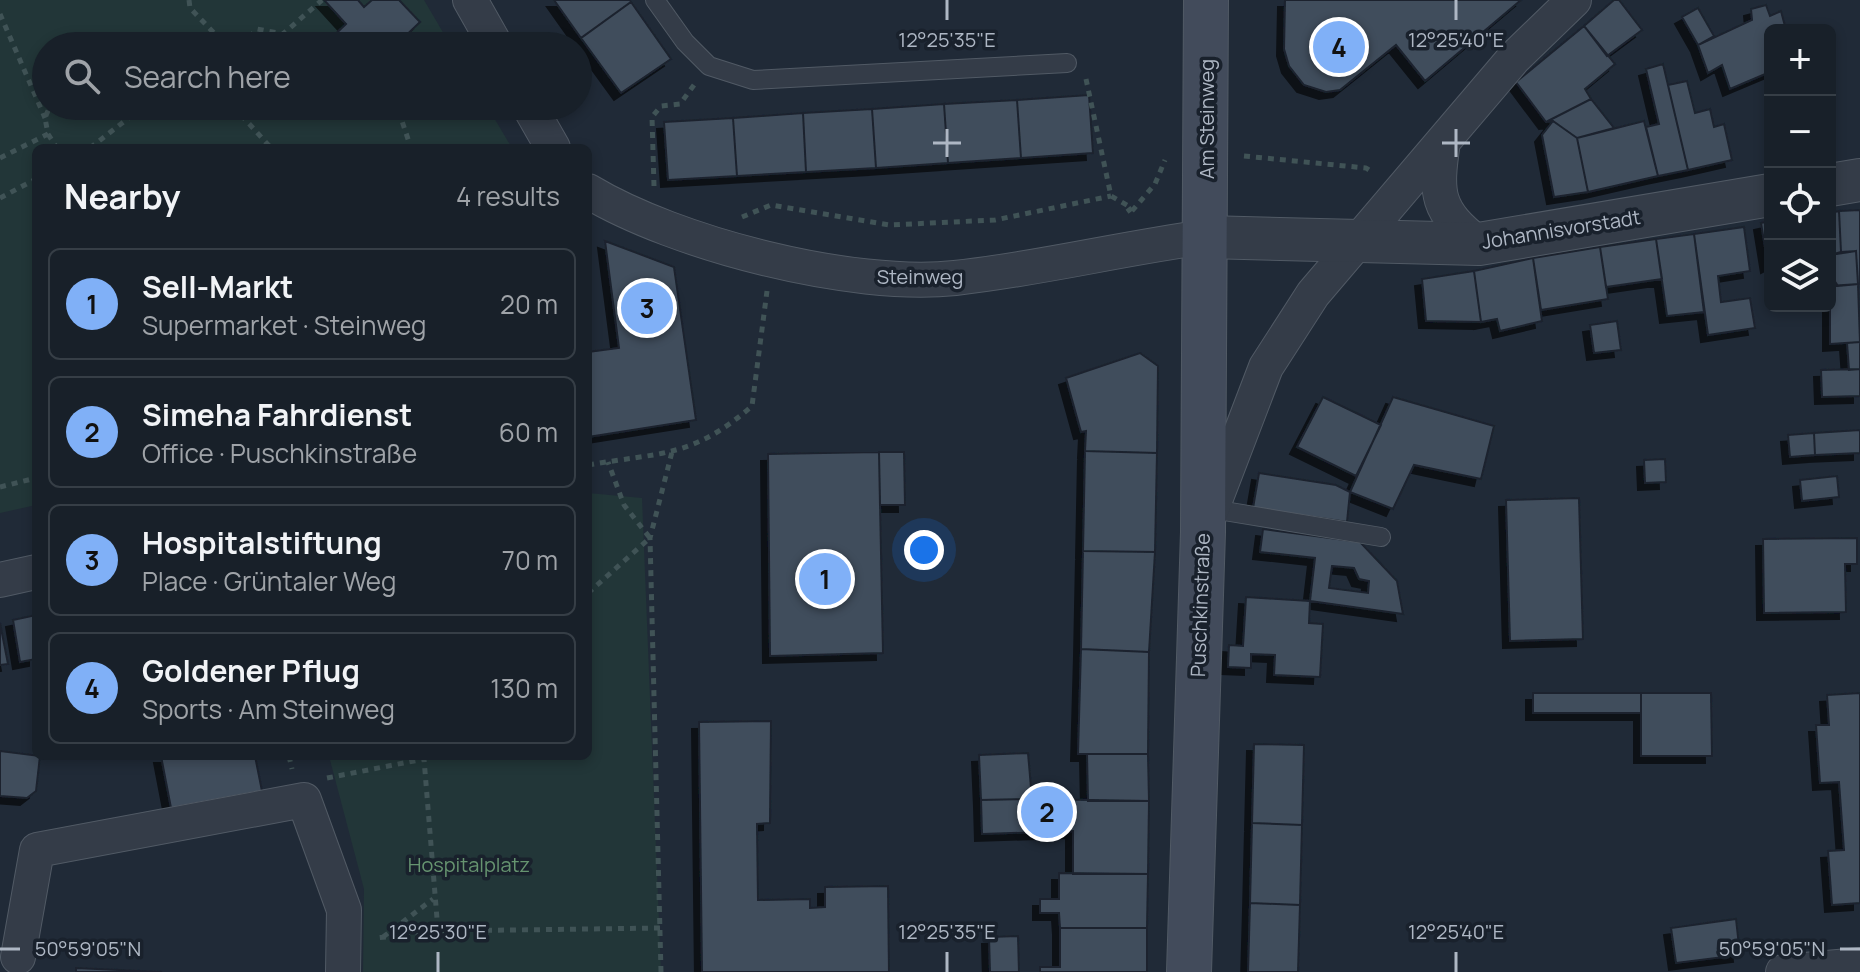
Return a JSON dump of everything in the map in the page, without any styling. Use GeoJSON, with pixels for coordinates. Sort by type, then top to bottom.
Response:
{"type":"FeatureCollection","features":[{"type":"Feature","properties":{"kind":"main road","name":"Am Steinweg"},"geometry":{"type":"LineString","coordinates":[[1206,0],[1186,155],[1206,237]]}},
{"type":"Feature","properties":{"kind":"main road","name":"Puschkinstraße"},"geometry":{"type":"LineString","coordinates":[[1189,972],[1207,520],[1206,237]]}},
{"type":"Feature","properties":{"kind":"street"},"geometry":{"type":"LineString","coordinates":[[470,0],[488,32]]}},
{"type":"Feature","properties":{"kind":"street"},"geometry":{"type":"LineString","coordinates":[[1207,520],[1266,367],[1313,294],[1514,58],[1574,0]]}},
{"type":"Feature","properties":{"kind":"street"},"geometry":{"type":"LineString","coordinates":[[537,120],[551,144]]}},
{"type":"Feature","properties":{"kind":"street"},"geometry":{"type":"LineString","coordinates":[[1443,142],[1439,184],[1443,206],[1452,223],[1479,244]]}},
{"type":"Feature","properties":{"kind":"street"},"geometry":{"type":"LineString","coordinates":[[1836,184],[1860,180]]}},
{"type":"Feature","properties":{"kind":"street","name":"Steinweg"},"geometry":{"type":"LineString","coordinates":[[592,193],[621,211],[684,234],[856,276],[953,279],[1206,237]]}},
{"type":"Feature","properties":{"kind":"street","name":"Johannisvorstadt"},"geometry":{"type":"LineString","coordinates":[[1206,237],[1479,244],[1764,196]]}},
{"type":"Feature","properties":{"kind":"street"},"geometry":{"type":"LineString","coordinates":[[0,580],[32,573]]}},
{"type":"Feature","properties":{"kind":"street"},"geometry":{"type":"LineString","coordinates":[[18,957],[37,850],[304,800],[334,874],[344,910],[344,958]]}},
{"type":"Feature","properties":{"kind":"street"},"geometry":{"type":"LineString","coordinates":[[1783,972],[1860,965]]}},
{"type":"Feature","properties":{"kind":"lane"},"geometry":{"type":"LineString","coordinates":[[655,0],[685,42],[709,66],[753,80],[1067,63]]}},
{"type":"Feature","properties":{"kind":"lane"},"geometry":{"type":"LineString","coordinates":[[1207,520],[1381,537]]}},
{"type":"Feature","properties":{"kind":"path"},"geometry":{"type":"LineString","coordinates":[[189,0],[190,8],[213,32]]}},
{"type":"Feature","properties":{"kind":"path"},"geometry":{"type":"LineString","coordinates":[[285,32],[322,0]]}},
{"type":"Feature","properties":{"kind":"path"},"geometry":{"type":"LineString","coordinates":[[0,14],[32,88]]}},
{"type":"Feature","properties":{"kind":"path"},"geometry":{"type":"LineString","coordinates":[[254,32],[257,29],[273,32]]}},
{"type":"Feature","properties":{"kind":"path"},"geometry":{"type":"LineString","coordinates":[[1067,63],[1089,81],[1111,196]]}},
{"type":"Feature","properties":{"kind":"path"},"geometry":{"type":"LineString","coordinates":[[649,221],[654,197],[652,117],[661,106],[680,104],[709,66]]}},
{"type":"Feature","properties":{"kind":"path"},"geometry":{"type":"LineString","coordinates":[[45,120],[48,134],[54,144]]}},
{"type":"Feature","properties":{"kind":"path"},"geometry":{"type":"LineString","coordinates":[[95,144],[126,120]]}},
{"type":"Feature","properties":{"kind":"path"},"geometry":{"type":"LineString","coordinates":[[246,120],[267,144]]}},
{"type":"Feature","properties":{"kind":"path"},"geometry":{"type":"LineString","coordinates":[[401,120],[410,144]]}},
{"type":"Feature","properties":{"kind":"path"},"geometry":{"type":"LineString","coordinates":[[0,158],[48,134]]}},
{"type":"Feature","properties":{"kind":"path"},"geometry":{"type":"LineString","coordinates":[[1134,247],[1132,208],[1186,155],[1284,157],[1366,168],[1399,195]]}},
{"type":"Feature","properties":{"kind":"path"},"geometry":{"type":"LineString","coordinates":[[0,198],[32,181]]}},
{"type":"Feature","properties":{"kind":"path"},"geometry":{"type":"LineString","coordinates":[[732,221],[771,205],[889,225],[995,220],[1111,196],[1132,208]]}},
{"type":"Feature","properties":{"kind":"path"},"geometry":{"type":"LineString","coordinates":[[592,464],[690,449],[722,432],[752,406],[773,258]]}},
{"type":"Feature","properties":{"kind":"path"},"geometry":{"type":"LineString","coordinates":[[661,972],[650,538],[672,452]]}},
{"type":"Feature","properties":{"kind":"path"},"geometry":{"type":"LineString","coordinates":[[608,462],[624,505],[650,538]]}},
{"type":"Feature","properties":{"kind":"path"},"geometry":{"type":"LineString","coordinates":[[0,487],[32,479]]}},
{"type":"Feature","properties":{"kind":"path"},"geometry":{"type":"LineString","coordinates":[[592,589],[650,538]]}},
{"type":"Feature","properties":{"kind":"path"},"geometry":{"type":"LineString","coordinates":[[323,778],[419,760]]}},
{"type":"Feature","properties":{"kind":"path"},"geometry":{"type":"LineString","coordinates":[[424,760],[438,931]]}},
{"type":"Feature","properties":{"kind":"path"},"geometry":{"type":"LineString","coordinates":[[344,958],[382,937],[433,899]]}},
{"type":"Feature","properties":{"kind":"path"},"geometry":{"type":"LineString","coordinates":[[382,937],[438,931],[662,928]]}},
{"type":"Feature","properties":{"kind":"green space"},"geometry":{"type":"Polygon","coordinates":[[[0,0],[424,0],[443,32],[32,32],[32,120],[495,120],[510,144],[32,144],[32,506],[0,513],[0,0]]]}},
{"type":"Feature","properties":{"kind":"green space","name":"Hospitalplatz"},"geometry":{"type":"Polygon","coordinates":[[[592,493],[642,498],[661,972],[363,972],[364,889],[330,760],[592,760],[592,493]]]}},
{"type":"Feature","properties":{"kind":"building"},"geometry":{"type":"Polygon","coordinates":[[[324,0],[358,0],[364,7],[372,0],[399,0],[420,22],[410,32],[338,32],[346,24],[324,0]]]}},
{"type":"Feature","properties":{"kind":"building"},"geometry":{"type":"Polygon","coordinates":[[[554,0],[630,0],[589,32],[577,32],[554,0]]]}},
{"type":"Feature","properties":{"kind":"building"},"geometry":{"type":"Polygon","coordinates":[[[1285,0],[1521,0],[1425,81],[1396,45],[1340,90],[1326,92],[1304,85],[1289,66],[1284,49],[1285,0]]]}},
{"type":"Feature","properties":{"kind":"building"},"geometry":{"type":"Polygon","coordinates":[[[1614,0],[1619,0],[1642,30],[1607,56],[1584,26],[1614,0]]]}},
{"type":"Feature","properties":{"kind":"building"},"geometry":{"type":"Polygon","coordinates":[[[631,2],[671,59],[621,93],[592,53],[592,32],[589,32],[631,2]]]}},
{"type":"Feature","properties":{"kind":"building"},"geometry":{"type":"Polygon","coordinates":[[[1766,5],[1770,16],[1781,11],[1784,24],[1764,24],[1764,75],[1730,89],[1722,65],[1708,73],[1698,45],[1752,20],[1751,9],[1766,5]]]}},
{"type":"Feature","properties":{"kind":"building"},"geometry":{"type":"Polygon","coordinates":[[[1698,8],[1714,36],[1698,45],[1682,17],[1698,8]]]}},
{"type":"Feature","properties":{"kind":"building"},"geometry":{"type":"Polygon","coordinates":[[[1584,26],[1615,64],[1585,89],[1591,99],[1546,122],[1516,82],[1584,26]]]}},
{"type":"Feature","properties":{"kind":"building"},"geometry":{"type":"Polygon","coordinates":[[[1663,64],[1688,170],[1658,176],[1646,127],[1659,124],[1646,69],[1663,64]]]}},
{"type":"Feature","properties":{"kind":"building"},"geometry":{"type":"Polygon","coordinates":[[[1687,81],[1695,113],[1710,109],[1714,127],[1724,124],[1732,160],[1688,170],[1668,85],[1687,81]]]}},
{"type":"Feature","properties":{"kind":"building"},"geometry":{"type":"Polygon","coordinates":[[[1089,95],[1093,153],[1021,158],[1017,100],[1089,95]]]}},
{"type":"Feature","properties":{"kind":"building"},"geometry":{"type":"Polygon","coordinates":[[[1591,99],[1614,128],[1577,138],[1553,121],[1546,122],[1591,99]]]}},
{"type":"Feature","properties":{"kind":"building"},"geometry":{"type":"Polygon","coordinates":[[[1017,100],[1021,158],[948,163],[944,104],[1017,100]]]}},
{"type":"Feature","properties":{"kind":"building"},"geometry":{"type":"Polygon","coordinates":[[[944,104],[948,163],[876,168],[872,109],[944,104]]]}},
{"type":"Feature","properties":{"kind":"building"},"geometry":{"type":"Polygon","coordinates":[[[872,109],[876,168],[806,172],[803,113],[872,109]]]}},
{"type":"Feature","properties":{"kind":"building"},"geometry":{"type":"Polygon","coordinates":[[[803,113],[806,172],[737,176],[733,118],[803,113]]]}},
{"type":"Feature","properties":{"kind":"building"},"geometry":{"type":"Polygon","coordinates":[[[733,118],[737,176],[668,180],[664,122],[733,118]]]}},
{"type":"Feature","properties":{"kind":"building"},"geometry":{"type":"Polygon","coordinates":[[[1553,121],[1577,138],[1588,192],[1554,197],[1542,135],[1553,121]]]}},
{"type":"Feature","properties":{"kind":"building"},"geometry":{"type":"Polygon","coordinates":[[[1644,121],[1658,176],[1588,192],[1577,138],[1644,121]]]}},
{"type":"Feature","properties":{"kind":"building"},"geometry":{"type":"Polygon","coordinates":[[[1860,210],[1858,284],[1856,251],[1841,252],[1839,211],[1860,210]]]}},
{"type":"Feature","properties":{"kind":"building"},"geometry":{"type":"Polygon","coordinates":[[[1839,211],[1841,252],[1836,253],[1836,240],[1836,212],[1839,211]]]}},
{"type":"Feature","properties":{"kind":"building"},"geometry":{"type":"Polygon","coordinates":[[[1744,227],[1750,271],[1718,276],[1721,302],[1750,298],[1755,328],[1708,335],[1694,234],[1744,227]]]}},
{"type":"Feature","properties":{"kind":"building"},"geometry":{"type":"Polygon","coordinates":[[[1694,234],[1704,312],[1667,316],[1656,239],[1694,234]]]}},
{"type":"Feature","properties":{"kind":"building"},"geometry":{"type":"Polygon","coordinates":[[[1656,239],[1662,279],[1606,287],[1600,247],[1656,239]]]}},
{"type":"Feature","properties":{"kind":"building"},"geometry":{"type":"Polygon","coordinates":[[[605,241],[674,267],[696,420],[592,436],[592,351],[619,348],[605,241]]]}},
{"type":"Feature","properties":{"kind":"building"},"geometry":{"type":"Polygon","coordinates":[[[1600,247],[1608,299],[1541,310],[1533,258],[1600,247]]]}},
{"type":"Feature","properties":{"kind":"building"},"geometry":{"type":"Polygon","coordinates":[[[1856,251],[1858,284],[1838,286],[1836,254],[1856,251]]]}},
{"type":"Feature","properties":{"kind":"building"},"geometry":{"type":"Polygon","coordinates":[[[1533,258],[1542,321],[1500,331],[1497,319],[1481,322],[1474,271],[1533,258]]]}},
{"type":"Feature","properties":{"kind":"building"},"geometry":{"type":"Polygon","coordinates":[[[1474,271],[1481,322],[1426,321],[1422,279],[1474,271]]]}},
{"type":"Feature","properties":{"kind":"building"},"geometry":{"type":"Polygon","coordinates":[[[1858,284],[1860,342],[1830,344],[1830,312],[1836,312],[1836,286],[1858,284]]]}},
{"type":"Feature","properties":{"kind":"building"},"geometry":{"type":"Polygon","coordinates":[[[1617,321],[1621,350],[1594,353],[1590,325],[1617,321]]]}},
{"type":"Feature","properties":{"kind":"building"},"geometry":{"type":"Polygon","coordinates":[[[1860,342],[1860,369],[1849,370],[1847,343],[1860,342]]]}},
{"type":"Feature","properties":{"kind":"building"},"geometry":{"type":"Polygon","coordinates":[[[1140,353],[1158,366],[1157,453],[1085,451],[1086,431],[1081,432],[1066,378],[1140,353]]]}},
{"type":"Feature","properties":{"kind":"building"},"geometry":{"type":"Polygon","coordinates":[[[1860,369],[1860,396],[1822,397],[1821,370],[1860,369]]]}},
{"type":"Feature","properties":{"kind":"building"},"geometry":{"type":"Polygon","coordinates":[[[1323,397],[1381,425],[1356,476],[1297,447],[1323,397]]]}},
{"type":"Feature","properties":{"kind":"building"},"geometry":{"type":"Polygon","coordinates":[[[1393,397],[1494,426],[1481,479],[1414,465],[1393,509],[1350,492],[1393,397]]]}},
{"type":"Feature","properties":{"kind":"building"},"geometry":{"type":"Polygon","coordinates":[[[1860,430],[1860,453],[1815,455],[1814,433],[1860,430]]]}},
{"type":"Feature","properties":{"kind":"building"},"geometry":{"type":"Polygon","coordinates":[[[1814,433],[1815,455],[1790,457],[1788,435],[1814,433]]]}},
{"type":"Feature","properties":{"kind":"building"},"geometry":{"type":"Polygon","coordinates":[[[1085,451],[1157,453],[1155,552],[1083,551],[1085,451]]]}},
{"type":"Feature","properties":{"kind":"building"},"geometry":{"type":"Polygon","coordinates":[[[879,452],[883,653],[770,656],[768,454],[879,452]]]}},
{"type":"Feature","properties":{"kind":"building"},"geometry":{"type":"Polygon","coordinates":[[[879,452],[904,452],[905,505],[880,505],[879,452]]]}},
{"type":"Feature","properties":{"kind":"building"},"geometry":{"type":"Polygon","coordinates":[[[1665,459],[1666,482],[1645,483],[1644,460],[1665,459]]]}},
{"type":"Feature","properties":{"kind":"building"},"geometry":{"type":"Polygon","coordinates":[[[1259,473],[1336,485],[1350,492],[1347,522],[1253,508],[1259,473]]]}},
{"type":"Feature","properties":{"kind":"building"},"geometry":{"type":"Polygon","coordinates":[[[1837,476],[1839,497],[1802,501],[1800,480],[1837,476]]]}},
{"type":"Feature","properties":{"kind":"building"},"geometry":{"type":"Polygon","coordinates":[[[1579,498],[1583,639],[1510,641],[1506,500],[1579,498]]]}},
{"type":"Feature","properties":{"kind":"building"},"geometry":{"type":"Polygon","coordinates":[[[1263,529],[1360,542],[1397,581],[1403,614],[1310,601],[1315,558],[1260,552],[1263,529]],[[1332,566],[1329,588],[1368,593],[1369,581],[1359,579],[1354,568],[1332,566]]]}},
{"type":"Feature","properties":{"kind":"building"},"geometry":{"type":"Polygon","coordinates":[[[1857,538],[1857,564],[1845,564],[1846,612],[1764,613],[1763,539],[1857,538]]]}},
{"type":"Feature","properties":{"kind":"building"},"geometry":{"type":"Polygon","coordinates":[[[1083,551],[1155,552],[1149,652],[1081,649],[1083,551]]]}},
{"type":"Feature","properties":{"kind":"building"},"geometry":{"type":"Polygon","coordinates":[[[1246,597],[1310,601],[1309,623],[1323,624],[1320,677],[1274,675],[1275,655],[1251,654],[1251,668],[1228,667],[1229,645],[1243,646],[1246,597]]]}},
{"type":"Feature","properties":{"kind":"building"},"geometry":{"type":"Polygon","coordinates":[[[32,616],[32,660],[20,662],[13,620],[32,616]]]}},
{"type":"Feature","properties":{"kind":"building"},"geometry":{"type":"Polygon","coordinates":[[[0,623],[8,664],[0,665],[0,623]]]}},
{"type":"Feature","properties":{"kind":"building"},"geometry":{"type":"Polygon","coordinates":[[[1081,649],[1149,652],[1148,754],[1078,754],[1081,649]]]}},
{"type":"Feature","properties":{"kind":"building"},"geometry":{"type":"Polygon","coordinates":[[[1533,693],[1641,693],[1641,713],[1533,713],[1533,693]]]}},
{"type":"Feature","properties":{"kind":"building"},"geometry":{"type":"Polygon","coordinates":[[[1641,693],[1711,693],[1712,756],[1641,756],[1641,693]]]}},
{"type":"Feature","properties":{"kind":"building"},"geometry":{"type":"Polygon","coordinates":[[[1860,693],[1860,903],[1832,905],[1828,851],[1844,850],[1839,782],[1820,783],[1816,725],[1829,725],[1827,695],[1860,693]]]}},
{"type":"Feature","properties":{"kind":"building"},"geometry":{"type":"Polygon","coordinates":[[[771,721],[770,823],[757,824],[758,900],[810,899],[810,908],[825,907],[825,887],[888,886],[889,972],[702,972],[699,722],[771,721]]]}},
{"type":"Feature","properties":{"kind":"building"},"geometry":{"type":"Polygon","coordinates":[[[1254,744],[1304,745],[1302,825],[1252,823],[1254,744]]]}},
{"type":"Feature","properties":{"kind":"building"},"geometry":{"type":"Polygon","coordinates":[[[0,751],[32,755],[32,760],[40,760],[36,791],[27,798],[0,796],[0,751]]]}},
{"type":"Feature","properties":{"kind":"building"},"geometry":{"type":"Polygon","coordinates":[[[1028,753],[1032,799],[981,800],[979,755],[1028,753]]]}},
{"type":"Feature","properties":{"kind":"building"},"geometry":{"type":"Polygon","coordinates":[[[1087,754],[1148,754],[1149,801],[1088,801],[1087,754]]]}},
{"type":"Feature","properties":{"kind":"building"},"geometry":{"type":"Polygon","coordinates":[[[162,760],[256,760],[262,791],[171,808],[162,760]]]}},
{"type":"Feature","properties":{"kind":"building"},"geometry":{"type":"Polygon","coordinates":[[[981,800],[1149,801],[1148,874],[1073,874],[1073,831],[982,834],[981,800]]]}},
{"type":"Feature","properties":{"kind":"building"},"geometry":{"type":"Polygon","coordinates":[[[1252,823],[1302,825],[1300,905],[1250,903],[1252,823]]]}},
{"type":"Feature","properties":{"kind":"building"},"geometry":{"type":"Polygon","coordinates":[[[1059,873],[1148,874],[1147,928],[1060,928],[1059,913],[1040,913],[1040,899],[1059,899],[1059,873]]]}},
{"type":"Feature","properties":{"kind":"building"},"geometry":{"type":"Polygon","coordinates":[[[1250,903],[1300,905],[1298,972],[1248,972],[1250,903]]]}},
{"type":"Feature","properties":{"kind":"building"},"geometry":{"type":"Polygon","coordinates":[[[1736,919],[1740,955],[1676,963],[1671,928],[1736,919]]]}},
{"type":"Feature","properties":{"kind":"building"},"geometry":{"type":"Polygon","coordinates":[[[1060,928],[1147,928],[1147,972],[1040,972],[1040,967],[1060,967],[1060,928]]]}},
{"type":"Feature","properties":{"kind":"building"},"geometry":{"type":"Polygon","coordinates":[[[1018,936],[1019,972],[990,972],[989,937],[1018,936]]]}},
{"type":"Feature","properties":{"kind":"building"},"geometry":{"type":"Polygon","coordinates":[[[76,968],[162,972],[76,972],[76,968]]]}},
{"type":"Feature","properties":{"kind":"place","name":"Goldener Pflug"},"geometry":{"type":"Point","coordinates":[1339,47]}},
{"type":"Feature","properties":{"kind":"place","name":"Hospitalstiftung"},"geometry":{"type":"Point","coordinates":[647,308]}},
{"type":"Feature","properties":{"kind":"place","name":"Sell-Markt"},"geometry":{"type":"Point","coordinates":[825,579]}},
{"type":"Feature","properties":{"kind":"place","name":"Simeha Fahrdienst"},"geometry":{"type":"Point","coordinates":[1047,812]}}]}
